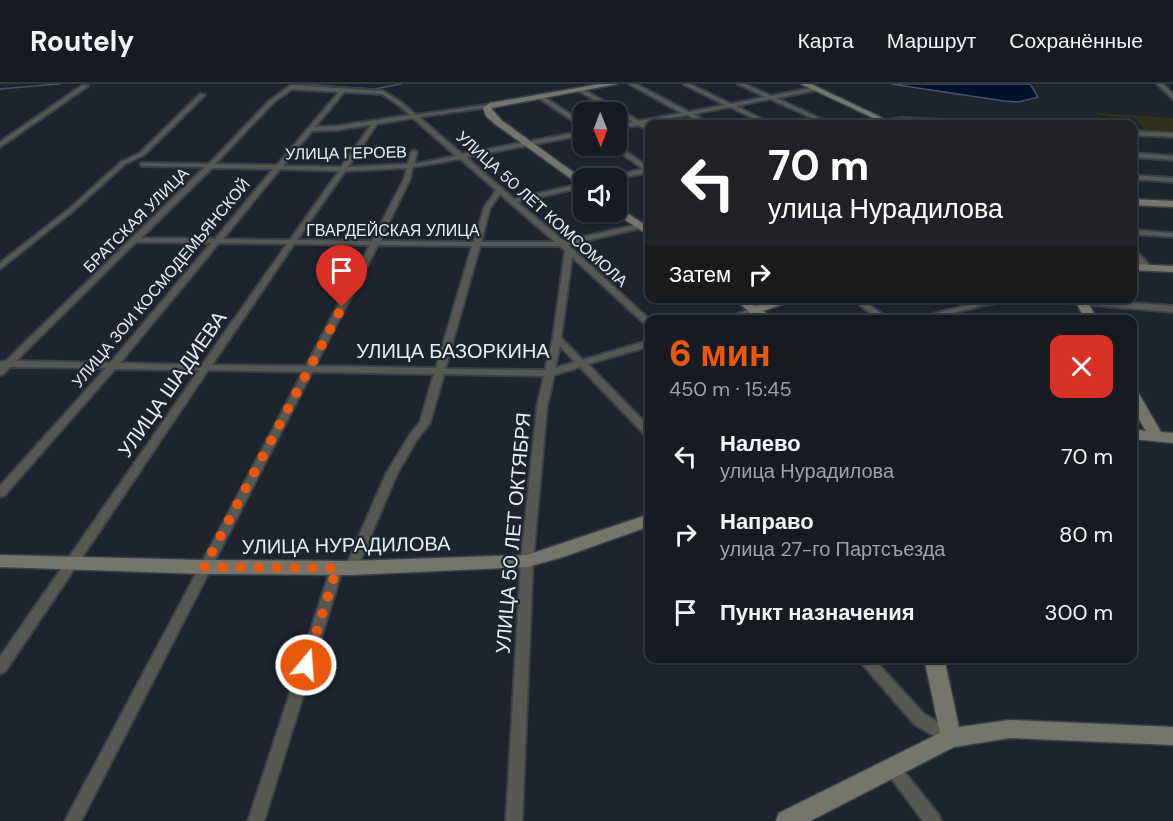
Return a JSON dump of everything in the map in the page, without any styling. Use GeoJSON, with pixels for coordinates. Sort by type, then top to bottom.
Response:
{"type":"FeatureCollection","features":[{"type":"Feature","properties":{"kind":"street"},"geometry":{"type":"LineString","coordinates":[[311,129],[375,123],[613,84]]}},
{"type":"Feature","properties":{"kind":"street"},"geometry":{"type":"LineString","coordinates":[[632,84],[700,120]]}},
{"type":"Feature","properties":{"kind":"street"},"geometry":{"type":"LineString","coordinates":[[686,84],[762,120]]}},
{"type":"Feature","properties":{"kind":"street"},"geometry":{"type":"LineString","coordinates":[[741,84],[820,120]]}},
{"type":"Feature","properties":{"kind":"street"},"geometry":{"type":"LineString","coordinates":[[805,84],[881,120]]}},
{"type":"Feature","properties":{"kind":"street"},"geometry":{"type":"LineString","coordinates":[[1160,84],[1173,97]]}},
{"type":"Feature","properties":{"kind":"street"},"geometry":{"type":"LineString","coordinates":[[0,145],[86,86]]}},
{"type":"Feature","properties":{"kind":"street","name":"УЛИЦА 50 ЛЕТ КОМСОМОЛА"},"geometry":{"type":"LineString","coordinates":[[291,87],[383,93],[463,157],[645,319]]}},
{"type":"Feature","properties":{"kind":"street","name":"БРАТСКАЯ УЛИЦА"},"geometry":{"type":"LineString","coordinates":[[0,372],[4,364],[135,240],[272,102],[291,87]]}},
{"type":"Feature","properties":{"kind":"street"},"geometry":{"type":"LineString","coordinates":[[579,90],[645,126]]}},
{"type":"Feature","properties":{"kind":"street"},"geometry":{"type":"LineString","coordinates":[[653,120],[816,90]]}},
{"type":"Feature","properties":{"kind":"street","name":"УЛИЦА ЗОИ КОСМОДЕМЬЯНСКОЙ"},"geometry":{"type":"LineString","coordinates":[[0,493],[111,368],[342,91]]}},
{"type":"Feature","properties":{"kind":"street"},"geometry":{"type":"LineString","coordinates":[[0,267],[71,210],[123,164],[142,154],[202,94]]}},
{"type":"Feature","properties":{"kind":"street"},"geometry":{"type":"LineString","coordinates":[[539,96],[573,119]]}},
{"type":"Feature","properties":{"kind":"street"},"geometry":{"type":"LineString","coordinates":[[490,105],[487,108],[489,114],[573,177]]}},
{"type":"Feature","properties":{"kind":"street"},"geometry":{"type":"LineString","coordinates":[[627,125],[645,122]]}},
{"type":"Feature","properties":{"kind":"street","name":"УЛИЦА ШАДИЕВА"},"geometry":{"type":"LineString","coordinates":[[0,668],[375,123]]}},
{"type":"Feature","properties":{"kind":"street"},"geometry":{"type":"LineString","coordinates":[[1137,133],[1173,135]]}},
{"type":"Feature","properties":{"kind":"street","name":"УЛИЦА ГЕРОЕВ"},"geometry":{"type":"LineString","coordinates":[[143,164],[343,169],[411,166],[573,136]]}},
{"type":"Feature","properties":{"kind":"street"},"geometry":{"type":"LineString","coordinates":[[73,821],[375,243],[407,179],[414,152]]}},
{"type":"Feature","properties":{"kind":"street"},"geometry":{"type":"LineString","coordinates":[[627,155],[645,168]]}},
{"type":"Feature","properties":{"kind":"street"},"geometry":{"type":"LineString","coordinates":[[1137,155],[1173,158]]}},
{"type":"Feature","properties":{"kind":"street"},"geometry":{"type":"LineString","coordinates":[[627,175],[645,171]]}},
{"type":"Feature","properties":{"kind":"street"},"geometry":{"type":"LineString","coordinates":[[1137,177],[1173,180]]}},
{"type":"Feature","properties":{"kind":"street"},"geometry":{"type":"LineString","coordinates":[[512,201],[573,187]]}},
{"type":"Feature","properties":{"kind":"street"},"geometry":{"type":"LineString","coordinates":[[256,821],[344,568],[409,441],[425,423],[487,208],[499,190]]}},
{"type":"Feature","properties":{"kind":"street"},"geometry":{"type":"LineString","coordinates":[[1137,202],[1173,204]]}},
{"type":"Feature","properties":{"kind":"street"},"geometry":{"type":"LineString","coordinates":[[627,215],[645,226]]}},
{"type":"Feature","properties":{"kind":"street","name":"ГВАРДЕЙСКАЯ УЛИЦА"},"geometry":{"type":"LineString","coordinates":[[135,240],[565,247],[645,226]]}},
{"type":"Feature","properties":{"kind":"street"},"geometry":{"type":"LineString","coordinates":[[1137,232],[1173,235]]}},
{"type":"Feature","properties":{"kind":"street","name":"УЛИЦА 50 ЛЕТ ОКТЯБРЯ"},"geometry":{"type":"LineString","coordinates":[[514,821],[527,561],[542,407],[557,338],[565,247]]}},
{"type":"Feature","properties":{"kind":"street"},"geometry":{"type":"LineString","coordinates":[[1137,255],[1146,267]]}},
{"type":"Feature","properties":{"kind":"street"},"geometry":{"type":"LineString","coordinates":[[1137,267],[1173,269]]}},
{"type":"Feature","properties":{"kind":"street"},"geometry":{"type":"LineString","coordinates":[[745,303],[761,315]]}},
{"type":"Feature","properties":{"kind":"street"},"geometry":{"type":"LineString","coordinates":[[740,315],[778,303]]}},
{"type":"Feature","properties":{"kind":"street"},"geometry":{"type":"LineString","coordinates":[[861,303],[879,315]]}},
{"type":"Feature","properties":{"kind":"street"},"geometry":{"type":"LineString","coordinates":[[935,315],[986,303]]}},
{"type":"Feature","properties":{"kind":"street"},"geometry":{"type":"LineString","coordinates":[[1112,303],[1173,309]]}},
{"type":"Feature","properties":{"kind":"street"},"geometry":{"type":"LineString","coordinates":[[557,338],[645,429]]}},
{"type":"Feature","properties":{"kind":"street","name":"УЛИЦА БАЗОРКИНА"},"geometry":{"type":"LineString","coordinates":[[4,364],[111,368],[549,373],[645,344]]}},
{"type":"Feature","properties":{"kind":"street"},"geometry":{"type":"LineString","coordinates":[[1137,403],[1156,436]]}},
{"type":"Feature","properties":{"kind":"street"},"geometry":{"type":"LineString","coordinates":[[1137,434],[1173,438]]}},
{"type":"Feature","properties":{"kind":"street","name":"УЛИЦА НУРАДИЛОВА"},"geometry":{"type":"LineString","coordinates":[[0,561],[204,567],[344,568],[527,561],[580,546],[645,522]]}},
{"type":"Feature","properties":{"kind":"street"},"geometry":{"type":"LineString","coordinates":[[869,663],[919,719],[951,738]]}},
{"type":"Feature","properties":{"kind":"street"},"geometry":{"type":"LineString","coordinates":[[935,663],[951,738]]}},
{"type":"Feature","properties":{"kind":"street"},"geometry":{"type":"LineString","coordinates":[[787,821],[951,738],[1010,729],[1173,736]]}},
{"type":"Feature","properties":{"kind":"street"},"geometry":{"type":"LineString","coordinates":[[893,769],[933,821]]}},
{"type":"Feature","properties":{"kind":"shaded area"},"geometry":{"type":"Polygon","coordinates":[[[1089,112],[1173,118],[1173,131],[1144,129],[1134,118],[1110,117],[1089,112]]]}},
{"type":"Feature","properties":{"kind":"water"},"geometry":{"type":"Polygon","coordinates":[[[891,84],[1030,84],[1038,97],[1019,102],[1004,101],[891,84]]]}},
{"type":"Feature","properties":{"kind":"waterway"},"geometry":{"type":"LineString","coordinates":[[0,89],[59,84]]}},
{"type":"Feature","properties":{"kind":"waterway"},"geometry":{"type":"LineString","coordinates":[[300,84],[374,89],[401,84]]}},
{"type":"Feature","properties":{"kind":"route"},"geometry":{"type":"LineString","coordinates":[[306,665],[337,568],[204,567],[342,307]]}}]}
